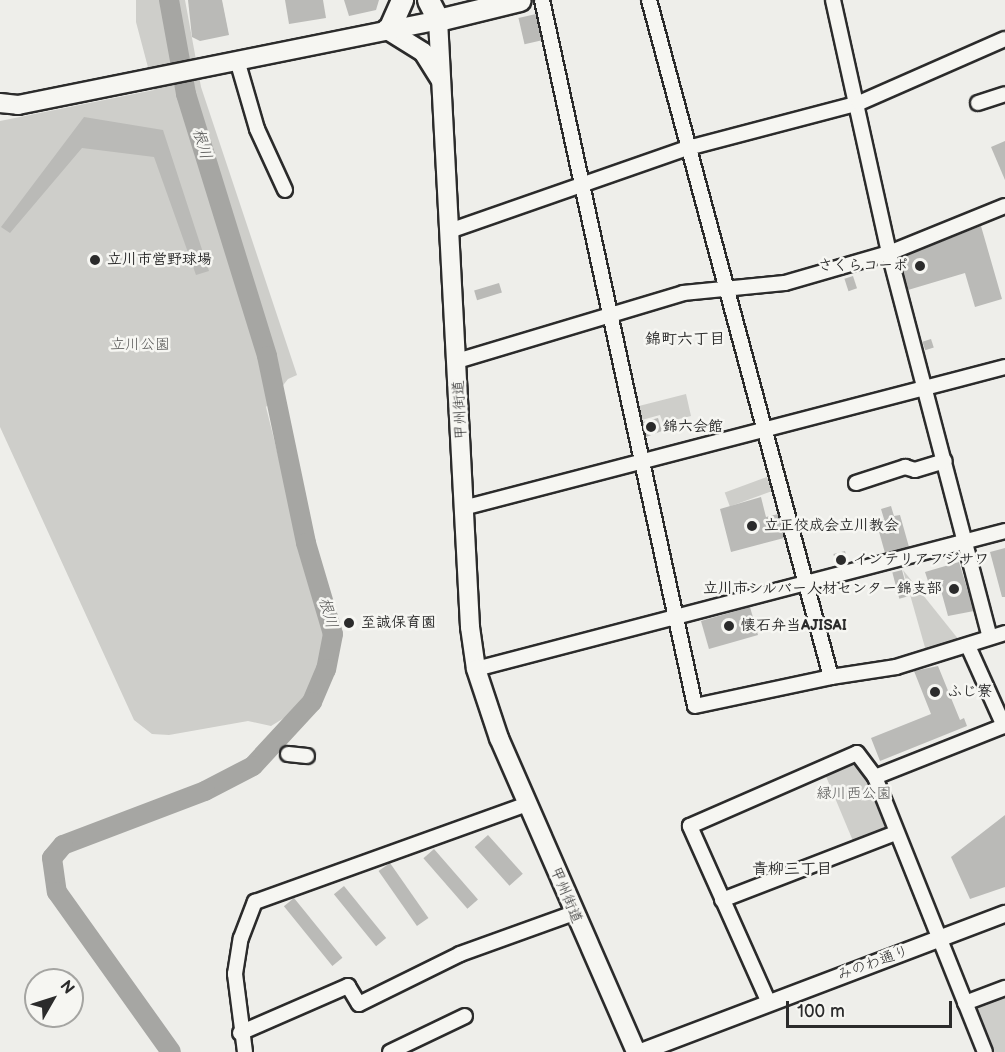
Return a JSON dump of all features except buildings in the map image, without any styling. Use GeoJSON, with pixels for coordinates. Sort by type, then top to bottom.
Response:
{"type":"FeatureCollection","features":[{"type":"Feature","properties":{"kind":"main road"},"geometry":{"type":"LineString","coordinates":[[387,29],[402,0]]}},
{"type":"Feature","properties":{"kind":"main road"},"geometry":{"type":"LineString","coordinates":[[428,0],[438,20]]}},
{"type":"Feature","properties":{"kind":"main road"},"geometry":{"type":"LineString","coordinates":[[438,20],[447,0]]}},
{"type":"Feature","properties":{"kind":"main road"},"geometry":{"type":"LineString","coordinates":[[0,103],[18,105],[438,20],[520,0]]}},
{"type":"Feature","properties":{"kind":"main road","name":"甲州街道"},"geometry":{"type":"LineString","coordinates":[[438,20],[452,230],[463,508],[476,669],[499,738],[636,1052]]}},
{"type":"Feature","properties":{"kind":"main road"},"geometry":{"type":"LineString","coordinates":[[387,29],[423,52],[442,83]]}},
{"type":"Feature","properties":{"kind":"street"},"geometry":{"type":"LineString","coordinates":[[542,0],[695,706],[831,677],[896,667],[1005,633]]}},
{"type":"Feature","properties":{"kind":"street"},"geometry":{"type":"LineString","coordinates":[[648,0],[831,677]]}},
{"type":"Feature","properties":{"kind":"street"},"geometry":{"type":"LineString","coordinates":[[833,0],[859,103],[889,254],[926,387],[990,637]]}},
{"type":"Feature","properties":{"kind":"street"},"geometry":{"type":"LineString","coordinates":[[452,230],[688,148],[859,103],[1005,39]]}},
{"type":"Feature","properties":{"kind":"street"},"geometry":{"type":"LineString","coordinates":[[237,60],[257,129],[285,190]]}},
{"type":"Feature","properties":{"kind":"street"},"geometry":{"type":"LineString","coordinates":[[978,103],[1005,94]]}},
{"type":"Feature","properties":{"kind":"street"},"geometry":{"type":"LineString","coordinates":[[457,361],[683,293],[785,283],[889,254],[1005,206]]}},
{"type":"Feature","properties":{"kind":"street"},"geometry":{"type":"LineString","coordinates":[[463,508],[641,465],[1005,367]]}},
{"type":"Feature","properties":{"kind":"street"},"geometry":{"type":"LineString","coordinates":[[856,483],[905,466],[915,470],[945,460]]}},
{"type":"Feature","properties":{"kind":"street"},"geometry":{"type":"LineString","coordinates":[[476,669],[1005,531]]}},
{"type":"Feature","properties":{"kind":"street"},"geometry":{"type":"LineString","coordinates":[[875,777],[1005,726],[999,704],[968,646]]}},
{"type":"Feature","properties":{"kind":"street"},"geometry":{"type":"LineString","coordinates":[[769,1003],[690,826],[857,753],[875,777],[965,1003],[979,1050]]}},
{"type":"Feature","properties":{"kind":"street"},"geometry":{"type":"LineString","coordinates":[[288,754],[307,756]]}},
{"type":"Feature","properties":{"kind":"street"},"geometry":{"type":"LineString","coordinates":[[245,1052],[240,1033],[236,961],[255,902],[527,804]]}},
{"type":"Feature","properties":{"kind":"street"},"geometry":{"type":"LineString","coordinates":[[722,900],[896,833]]}},
{"type":"Feature","properties":{"kind":"street"},"geometry":{"type":"LineString","coordinates":[[240,1033],[348,986],[359,1004],[460,954],[574,913]]}},
{"type":"Feature","properties":{"kind":"street","name":"みのわ通り"},"geometry":{"type":"LineString","coordinates":[[641,1052],[1005,914]]}},
{"type":"Feature","properties":{"kind":"street"},"geometry":{"type":"LineString","coordinates":[[965,1003],[1005,988]]}},
{"type":"Feature","properties":{"kind":"street"},"geometry":{"type":"LineString","coordinates":[[390,1052],[465,1016]]}},
{"type":"Feature","properties":{"kind":"green space","name":"立川公園"},"geometry":{"type":"Polygon","coordinates":[[[136,0],[185,0],[201,87],[297,375],[288,379],[266,407],[298,536],[324,617],[326,645],[309,694],[289,715],[271,726],[248,721],[169,735],[152,734],[134,720],[0,427],[0,121],[154,90],[136,22],[136,0]]]}},
{"type":"Feature","properties":{"kind":"green space"},"geometry":{"type":"Polygon","coordinates":[[[686,394],[691,416],[663,423],[660,415],[638,421],[635,407],[686,394]]]}},
{"type":"Feature","properties":{"kind":"green space"},"geometry":{"type":"Polygon","coordinates":[[[767,477],[772,491],[730,506],[725,492],[767,477]]]}},
{"type":"Feature","properties":{"kind":"green space"},"geometry":{"type":"Polygon","coordinates":[[[903,570],[959,640],[926,651],[903,570]]]}},
{"type":"Feature","properties":{"kind":"green space","name":"緑川西公園"},"geometry":{"type":"Polygon","coordinates":[[[855,762],[869,783],[887,827],[853,841],[825,774],[855,762]]]}},
{"type":"Feature","properties":{"kind":"green space"},"geometry":{"type":"Polygon","coordinates":[[[1005,990],[1005,1052],[987,1052],[969,1003],[1005,990]]]}},
{"type":"Feature","properties":{"kind":"waterway","name":"根川"},"geometry":{"type":"LineString","coordinates":[[169,0],[186,94],[267,356],[306,543],[333,634],[326,669],[312,702],[253,766],[205,791],[63,845],[52,858],[57,892],[171,1052]]}},
{"type":"Feature","properties":{"kind":"place","name":"立川市営野球場"},"geometry":{"type":"Point","coordinates":[95,260]}},
{"type":"Feature","properties":{"kind":"place","name":"さくらコーポ"},"geometry":{"type":"Point","coordinates":[920,266]}},
{"type":"Feature","properties":{"kind":"place","name":"錦六会館"},"geometry":{"type":"Point","coordinates":[651,427]}},
{"type":"Feature","properties":{"kind":"place","name":"立正佼成会立川教会"},"geometry":{"type":"Point","coordinates":[752,526]}},
{"type":"Feature","properties":{"kind":"place","name":"インテリアフジサワ"},"geometry":{"type":"Point","coordinates":[841,560]}},
{"type":"Feature","properties":{"kind":"place","name":"立川市シルバー人材センター錦支部"},"geometry":{"type":"Point","coordinates":[954,589]}},
{"type":"Feature","properties":{"kind":"place","name":"至誠保育園"},"geometry":{"type":"Point","coordinates":[349,623]}},
{"type":"Feature","properties":{"kind":"place","name":"懐石弁当AJISAI"},"geometry":{"type":"Point","coordinates":[729,626]}},
{"type":"Feature","properties":{"kind":"place","name":"ふじ寮"},"geometry":{"type":"Point","coordinates":[935,692]}},
{"type":"Feature","properties":{"kind":"district","name":"錦町六丁目"},"geometry":{"type":"Point","coordinates":[685,340]}},
{"type":"Feature","properties":{"kind":"district","name":"青柳三丁目"},"geometry":{"type":"Point","coordinates":[792,870]}}]}
